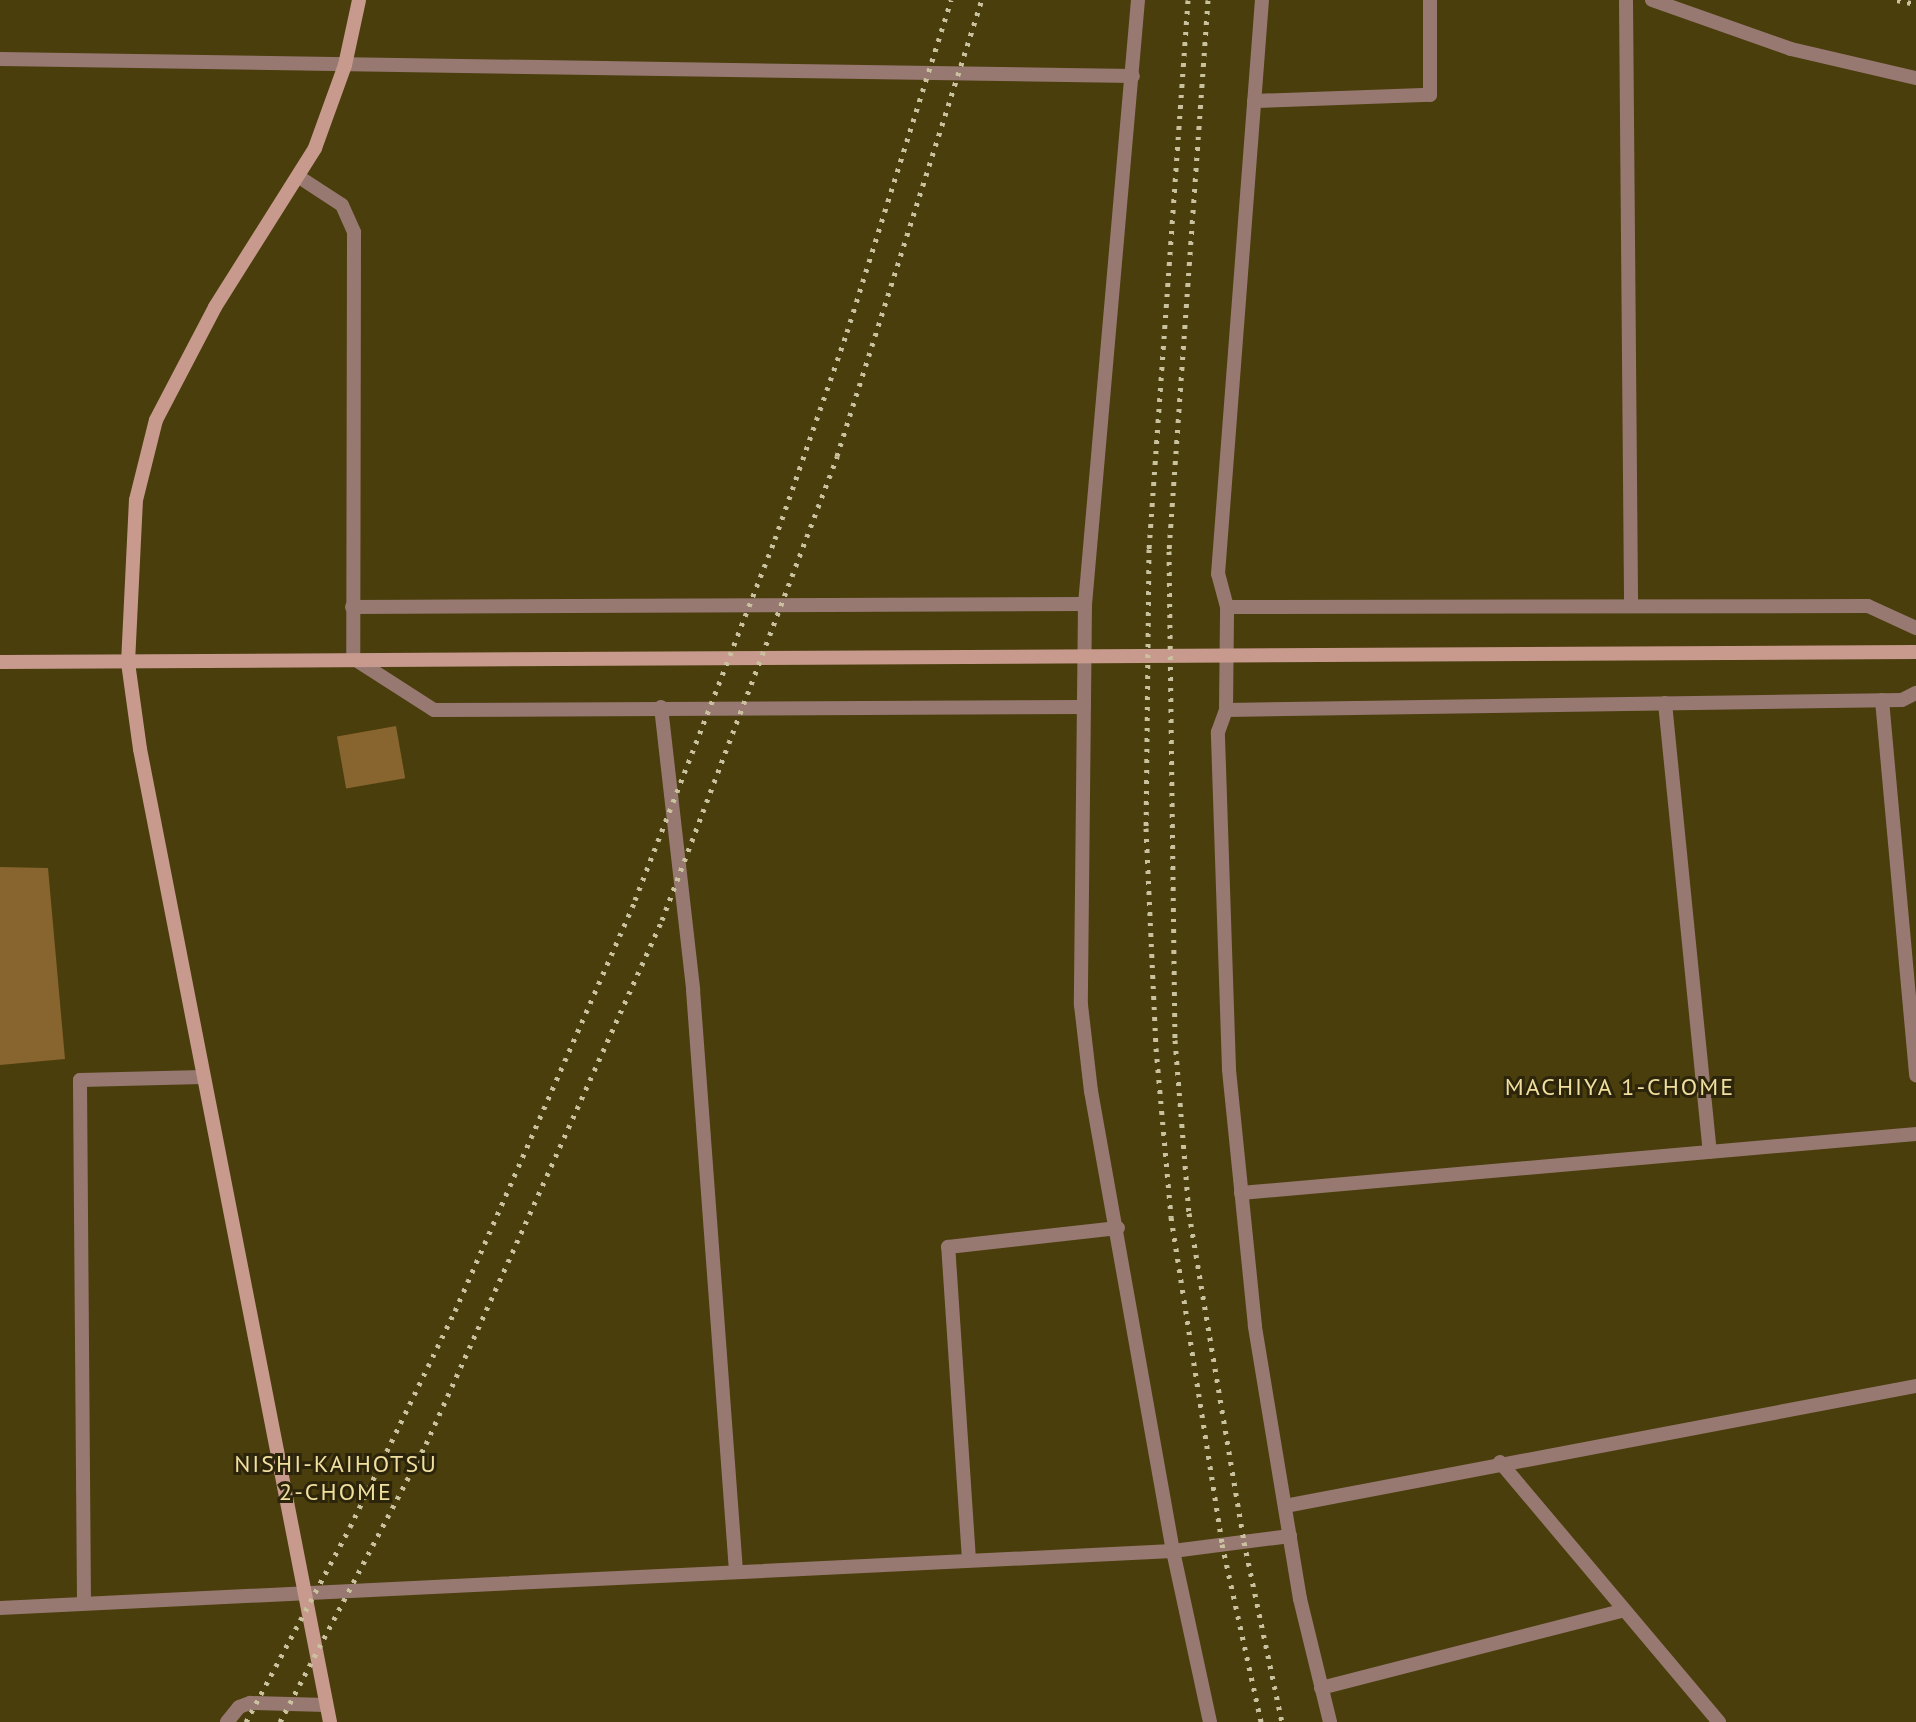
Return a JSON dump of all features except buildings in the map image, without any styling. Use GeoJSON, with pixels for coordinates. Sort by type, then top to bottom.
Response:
{"type":"FeatureCollection","features":[{"type":"Feature","properties":{"kind":"street"},"geometry":{"type":"LineString","coordinates":[[330,1722],[203,1077],[128,663],[136,500],[156,420],[215,307],[299,177],[345,65],[359,0]]}},
{"type":"Feature","properties":{"kind":"street"},"geometry":{"type":"LineString","coordinates":[[1138,0],[1086,604],[1081,1005],[1091,1091],[1118,1228],[1173,1551],[1210,1722]]}},
{"type":"Feature","properties":{"kind":"street"},"geometry":{"type":"LineString","coordinates":[[1262,0],[1218,574],[1227,607],[1226,710],[1218,732],[1229,1069],[1255,1326],[1290,1536],[1330,1722]]}},
{"type":"Feature","properties":{"kind":"street"},"geometry":{"type":"LineString","coordinates":[[1254,101],[1430,95],[1430,0]]}},
{"type":"Feature","properties":{"kind":"street"},"geometry":{"type":"LineString","coordinates":[[1626,0],[1632,603]]}},
{"type":"Feature","properties":{"kind":"street"},"geometry":{"type":"LineString","coordinates":[[1651,0],[1791,49],[1916,78]]}},
{"type":"Feature","properties":{"kind":"street"},"geometry":{"type":"LineString","coordinates":[[0,59],[1133,76]]}},
{"type":"Feature","properties":{"kind":"street"},"geometry":{"type":"LineString","coordinates":[[299,177],[342,205],[350,213],[354,232],[353,658]]}},
{"type":"Feature","properties":{"kind":"street"},"geometry":{"type":"LineString","coordinates":[[1227,607],[1632,603],[1868,606],[1916,628]]}},
{"type":"Feature","properties":{"kind":"street"},"geometry":{"type":"LineString","coordinates":[[352,607],[1086,604]]}},
{"type":"Feature","properties":{"kind":"street"},"geometry":{"type":"LineString","coordinates":[[0,662],[128,663],[353,658],[1916,652]]}},
{"type":"Feature","properties":{"kind":"street"},"geometry":{"type":"LineString","coordinates":[[353,658],[434,710],[1084,707]]}},
{"type":"Feature","properties":{"kind":"street"},"geometry":{"type":"LineString","coordinates":[[1226,710],[1902,700],[1916,693]]}},
{"type":"Feature","properties":{"kind":"street"},"geometry":{"type":"LineString","coordinates":[[1882,700],[1916,1075]]}},
{"type":"Feature","properties":{"kind":"street"},"geometry":{"type":"LineString","coordinates":[[1665,703],[1710,1152]]}},
{"type":"Feature","properties":{"kind":"street"},"geometry":{"type":"LineString","coordinates":[[661,707],[693,990],[736,1571]]}},
{"type":"Feature","properties":{"kind":"street"},"geometry":{"type":"LineString","coordinates":[[84,1603],[80,1080],[203,1077]]}},
{"type":"Feature","properties":{"kind":"street"},"geometry":{"type":"LineString","coordinates":[[1241,1193],[1916,1134]]}},
{"type":"Feature","properties":{"kind":"street"},"geometry":{"type":"LineString","coordinates":[[969,1560],[948,1247],[1118,1228]]}},
{"type":"Feature","properties":{"kind":"street"},"geometry":{"type":"LineString","coordinates":[[1285,1506],[1500,1462],[1916,1386]]}},
{"type":"Feature","properties":{"kind":"street"},"geometry":{"type":"LineString","coordinates":[[1500,1462],[1719,1722]]}},
{"type":"Feature","properties":{"kind":"street"},"geometry":{"type":"LineString","coordinates":[[0,1608],[1173,1551],[1290,1536]]}},
{"type":"Feature","properties":{"kind":"street"},"geometry":{"type":"LineString","coordinates":[[1321,1688],[1624,1610]]}},
{"type":"Feature","properties":{"kind":"street"},"geometry":{"type":"LineString","coordinates":[[227,1722],[239,1707],[250,1703],[326,1705]]}},
{"type":"Feature","properties":{"kind":"railway"},"geometry":{"type":"LineString","coordinates":[[246,1722],[350,1527],[455,1311],[635,900],[775,539],[847,332],[951,0]]}},
{"type":"Feature","properties":{"kind":"railway"},"geometry":{"type":"LineString","coordinates":[[280,1722],[426,1444],[662,920],[837,456],[982,0]]}},
{"type":"Feature","properties":{"kind":"railway"},"geometry":{"type":"LineString","coordinates":[[1188,0],[1149,549],[1146,828],[1156,1048],[1171,1217],[1222,1544],[1261,1722]]}},
{"type":"Feature","properties":{"kind":"railway"},"geometry":{"type":"LineString","coordinates":[[1208,0],[1169,551],[1175,1040],[1189,1213],[1244,1542],[1282,1722]]}},
{"type":"Feature","properties":{"kind":"railway"},"geometry":{"type":"LineString","coordinates":[[1897,0],[1916,4]]}},
{"type":"Feature","properties":{"kind":"district","name":"MACHIYA 1-CHOME"},"geometry":{"type":"Point","coordinates":[1620,1087]}},
{"type":"Feature","properties":{"kind":"district","name":"NISHI-KAIHOTSU 2-CHOME"},"geometry":{"type":"Point","coordinates":[336,1478]}}]}
